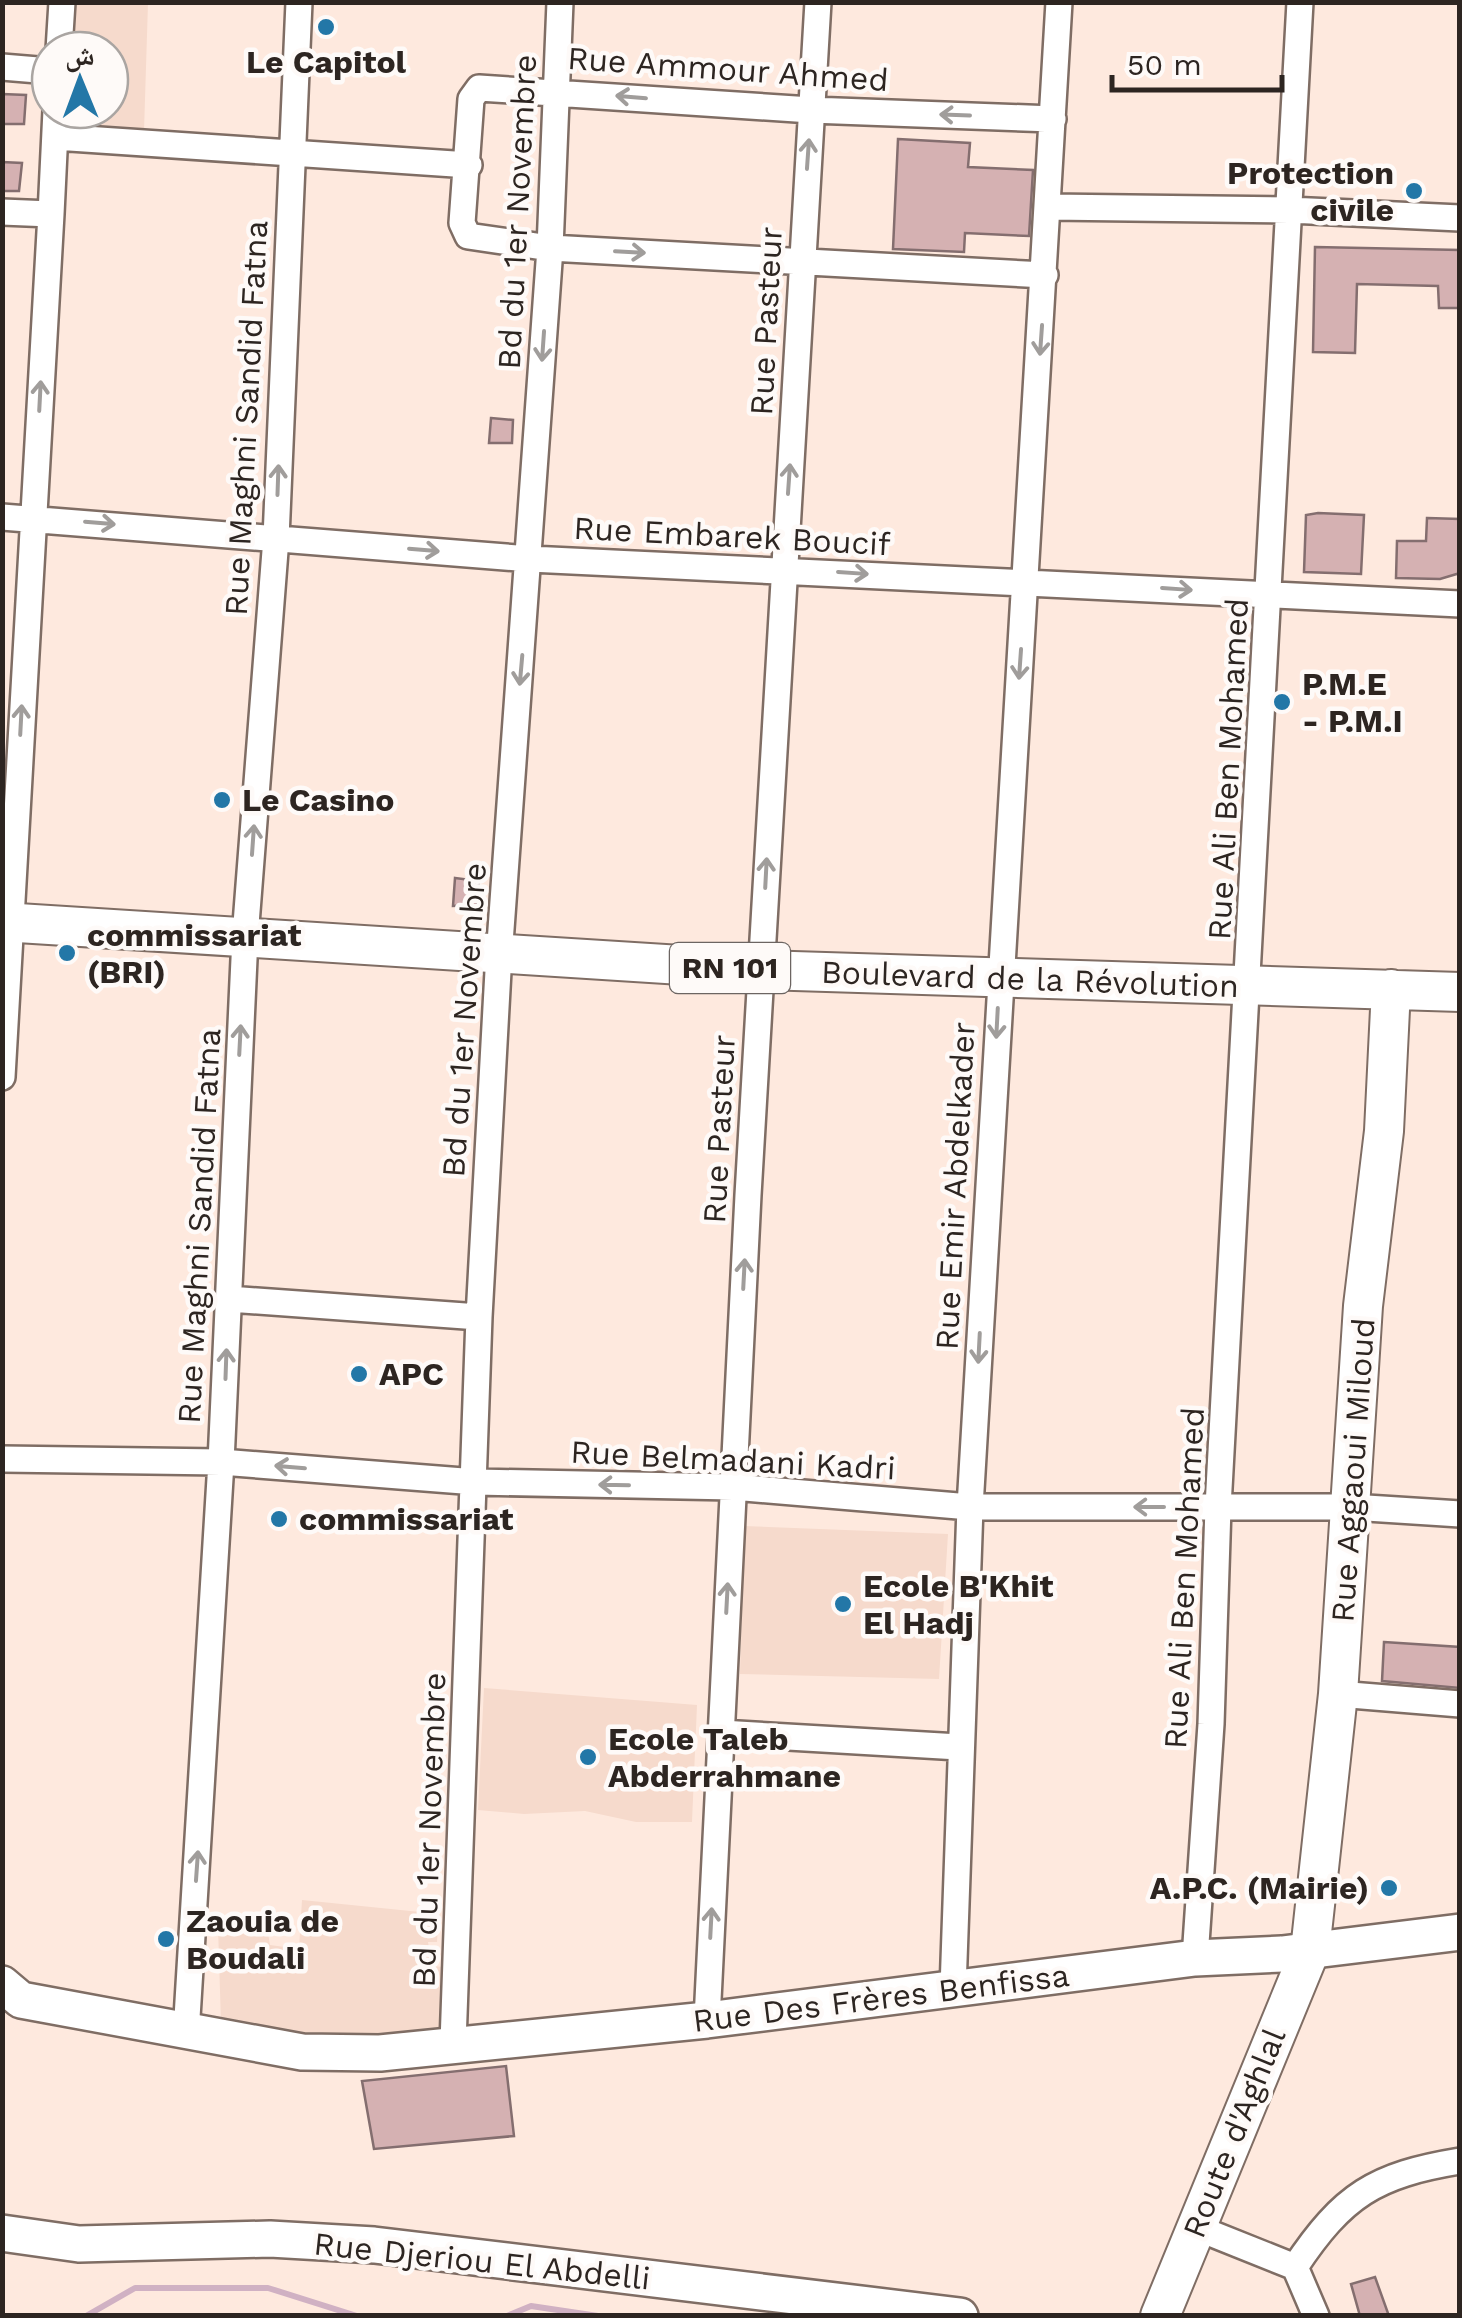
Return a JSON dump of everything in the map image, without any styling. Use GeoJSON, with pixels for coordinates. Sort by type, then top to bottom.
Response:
{"type":"FeatureCollection","features":[{"type":"Feature","properties":{"kind":"main road","name":"Boulevard de la Révolution"},"geometry":{"type":"LineString","coordinates":[[6,923],[245,937],[498,961],[1460,992]]}},
{"type":"Feature","properties":{"kind":"main road","name":"Rue Aggaoui Miloud"},"geometry":{"type":"LineString","coordinates":[[1310,1951],[1338,1694],[1364,1306],[1384,1130],[1392,989]]}},
{"type":"Feature","properties":{"kind":"main road","name":"Rue Des Frères Benfissa"},"geometry":{"type":"LineString","coordinates":[[2,1984],[21,2000],[186,2034],[302,2052],[380,2054],[453,2043],[706,2020],[1194,1958],[1310,1951],[1460,1932]]}},
{"type":"Feature","properties":{"kind":"main road","name":"Route d'Aghlal"},"geometry":{"type":"LineString","coordinates":[[1160,2316],[1310,1951]]}},
{"type":"Feature","properties":{"kind":"main road","name":"Rue Djeriou El Abdelli"},"geometry":{"type":"LineString","coordinates":[[2,2234],[80,2244],[270,2239],[374,2245],[960,2316]]}},
{"type":"Feature","properties":{"kind":"street"},"geometry":{"type":"LineString","coordinates":[[60,30],[62,2]]}},
{"type":"Feature","properties":{"kind":"street","name":"Rue Maghni Sandid Fatna"},"geometry":{"type":"LineString","coordinates":[[186,2034],[222,1462],[245,937],[276,538],[289,152],[299,2]]}},
{"type":"Feature","properties":{"kind":"street","name":"Bd du 1er Novembre"},"geometry":{"type":"LineString","coordinates":[[453,2043],[479,1317],[498,961],[550,248],[560,2]]}},
{"type":"Feature","properties":{"kind":"street","name":"Rue Pasteur"},"geometry":{"type":"LineString","coordinates":[[706,2020],[760,970],[818,2]]}},
{"type":"Feature","properties":{"kind":"street","name":"Rue Emir Abdelkader"},"geometry":{"type":"LineString","coordinates":[[953,1989],[970,1507],[1059,2]]}},
{"type":"Feature","properties":{"kind":"street","name":"Rue Ali Ben Mohamed"},"geometry":{"type":"LineString","coordinates":[[1194,1958],[1211,1724],[1218,1507],[1300,2]]}},
{"type":"Feature","properties":{"kind":"street"},"geometry":{"type":"LineString","coordinates":[[2,67],[30,69]]}},
{"type":"Feature","properties":{"kind":"street","name":"Rue Ammour Ahmed"},"geometry":{"type":"LineString","coordinates":[[1045,275],[550,248],[464,234],[474,92],[479,88],[556,90],[811,110],[1053,119]]}},
{"type":"Feature","properties":{"kind":"street"},"geometry":{"type":"LineString","coordinates":[[2,1076],[6,923],[55,130]]}},
{"type":"Feature","properties":{"kind":"street"},"geometry":{"type":"LineString","coordinates":[[54,137],[468,165]]}},
{"type":"Feature","properties":{"kind":"street"},"geometry":{"type":"LineString","coordinates":[[1049,207],[1289,210],[1460,218]]}},
{"type":"Feature","properties":{"kind":"street"},"geometry":{"type":"LineString","coordinates":[[2,212],[51,214]]}},
{"type":"Feature","properties":{"kind":"street","name":"Rue Embarek Boucif"},"geometry":{"type":"LineString","coordinates":[[2,517],[530,559],[784,568],[1025,584],[1460,604]]}},
{"type":"Feature","properties":{"kind":"street"},"geometry":{"type":"LineString","coordinates":[[228,1298],[479,1317]]}},
{"type":"Feature","properties":{"kind":"street","name":"Rue Belmadani Kadri"},"geometry":{"type":"LineString","coordinates":[[2,1459],[222,1462],[476,1482],[733,1487],[970,1507],[1351,1507],[1460,1514]]}},
{"type":"Feature","properties":{"kind":"street"},"geometry":{"type":"LineString","coordinates":[[1338,1694],[1460,1704]]}},
{"type":"Feature","properties":{"kind":"street"},"geometry":{"type":"LineString","coordinates":[[720,1733],[959,1746]]}},
{"type":"Feature","properties":{"kind":"street"},"geometry":{"type":"LineString","coordinates":[[1295,2267],[1325,2224],[1380,2179],[1460,2161]]}},
{"type":"Feature","properties":{"kind":"street"},"geometry":{"type":"LineString","coordinates":[[1194,2227],[1295,2267],[1316,2316]]}},
{"type":"Feature","properties":{"kind":"shaded area"},"geometry":{"type":"Polygon","coordinates":[[[71,3],[148,3],[144,131],[118,130],[130,130],[130,30],[69,30],[71,3]]]}},
{"type":"Feature","properties":{"kind":"shaded area","name":"Ecole B'Khit El Hadj"},"geometry":{"type":"Polygon","coordinates":[[[744,1526],[948,1534],[939,1679],[740,1674],[744,1526]]]}},
{"type":"Feature","properties":{"kind":"shaded area","name":"Ecole Taleb Abderrahmane"},"geometry":{"type":"Polygon","coordinates":[[[484,1688],[697,1705],[692,1822],[636,1822],[585,1811],[524,1814],[478,1810],[484,1688]]]}},
{"type":"Feature","properties":{"kind":"shaded area"},"geometry":{"type":"Polygon","coordinates":[[[302,1900],[430,1913],[431,1923],[438,1924],[437,1942],[428,1942],[432,1966],[444,1967],[452,2012],[441,2012],[443,2028],[336,2047],[221,2023],[218,1927],[268,1933],[270,1945],[299,1949],[302,1900]]]}},
{"type":"Feature","properties":{"kind":"building"},"geometry":{"type":"Polygon","coordinates":[[[2,94],[26,95],[24,124],[2,124],[2,94]]]}},
{"type":"Feature","properties":{"kind":"building"},"geometry":{"type":"Polygon","coordinates":[[[898,139],[970,143],[968,167],[1033,170],[1029,236],[965,233],[964,252],[893,249],[898,139]]]}},
{"type":"Feature","properties":{"kind":"building"},"geometry":{"type":"Polygon","coordinates":[[[2,162],[22,163],[19,191],[2,191],[2,162]]]}},
{"type":"Feature","properties":{"kind":"building"},"geometry":{"type":"Polygon","coordinates":[[[1315,247],[1460,250],[1460,308],[1439,308],[1438,286],[1357,284],[1355,353],[1313,352],[1315,247]]]}},
{"type":"Feature","properties":{"kind":"building"},"geometry":{"type":"Polygon","coordinates":[[[491,418],[513,420],[512,443],[489,443],[491,418]]]}},
{"type":"Feature","properties":{"kind":"building"},"geometry":{"type":"Polygon","coordinates":[[[1306,515],[1364,515],[1361,574],[1304,572],[1306,515]]]}},
{"type":"Feature","properties":{"kind":"building"},"geometry":{"type":"Polygon","coordinates":[[[1427,518],[1460,519],[1460,573],[1440,579],[1396,578],[1397,541],[1426,541],[1427,518]]]}},
{"type":"Feature","properties":{"kind":"building"},"geometry":{"type":"Polygon","coordinates":[[[455,878],[479,881],[477,905],[453,906],[455,878]]]}},
{"type":"Feature","properties":{"kind":"building"},"geometry":{"type":"Polygon","coordinates":[[[1384,1642],[1460,1647],[1460,1688],[1382,1681],[1384,1642]]]}},
{"type":"Feature","properties":{"kind":"building"},"geometry":{"type":"Polygon","coordinates":[[[506,2066],[514,2136],[374,2149],[362,2081],[506,2066]]]}},
{"type":"Feature","properties":{"kind":"building"},"geometry":{"type":"Polygon","coordinates":[[[1375,2277],[1389,2316],[1360,2316],[1351,2284],[1375,2277]]]}},
{"type":"Feature","properties":{"kind":"waterway"},"geometry":{"type":"LineString","coordinates":[[86,2316],[135,2288],[268,2288],[357,2316]]}},
{"type":"Feature","properties":{"kind":"waterway"},"geometry":{"type":"LineString","coordinates":[[507,2316],[531,2306],[598,2316]]}},
{"type":"Feature","properties":{"kind":"place","name":"Le Capitol"},"geometry":{"type":"Point","coordinates":[326,27]}},
{"type":"Feature","properties":{"kind":"place","name":"Protection civile"},"geometry":{"type":"Point","coordinates":[1414,191]}},
{"type":"Feature","properties":{"kind":"place","name":"P.M.E - P.M.I"},"geometry":{"type":"Point","coordinates":[1282,702]}},
{"type":"Feature","properties":{"kind":"place","name":"Le Casino"},"geometry":{"type":"Point","coordinates":[222,800]}},
{"type":"Feature","properties":{"kind":"place","name":"commissariat (BRI)"},"geometry":{"type":"Point","coordinates":[67,953]}},
{"type":"Feature","properties":{"kind":"place","name":"APC"},"geometry":{"type":"Point","coordinates":[359,1374]}},
{"type":"Feature","properties":{"kind":"place","name":"commissariat"},"geometry":{"type":"Point","coordinates":[279,1519]}},
{"type":"Feature","properties":{"kind":"place","name":"Ecole B'Khit El Hadj"},"geometry":{"type":"Point","coordinates":[843,1604]}},
{"type":"Feature","properties":{"kind":"place","name":"Ecole Taleb Abderrahmane"},"geometry":{"type":"Point","coordinates":[588,1757]}},
{"type":"Feature","properties":{"kind":"place","name":"A.P.C. (Mairie)"},"geometry":{"type":"Point","coordinates":[1389,1888]}},
{"type":"Feature","properties":{"kind":"place","name":"Zaouia de Boudali"},"geometry":{"type":"Point","coordinates":[166,1939]}}]}
